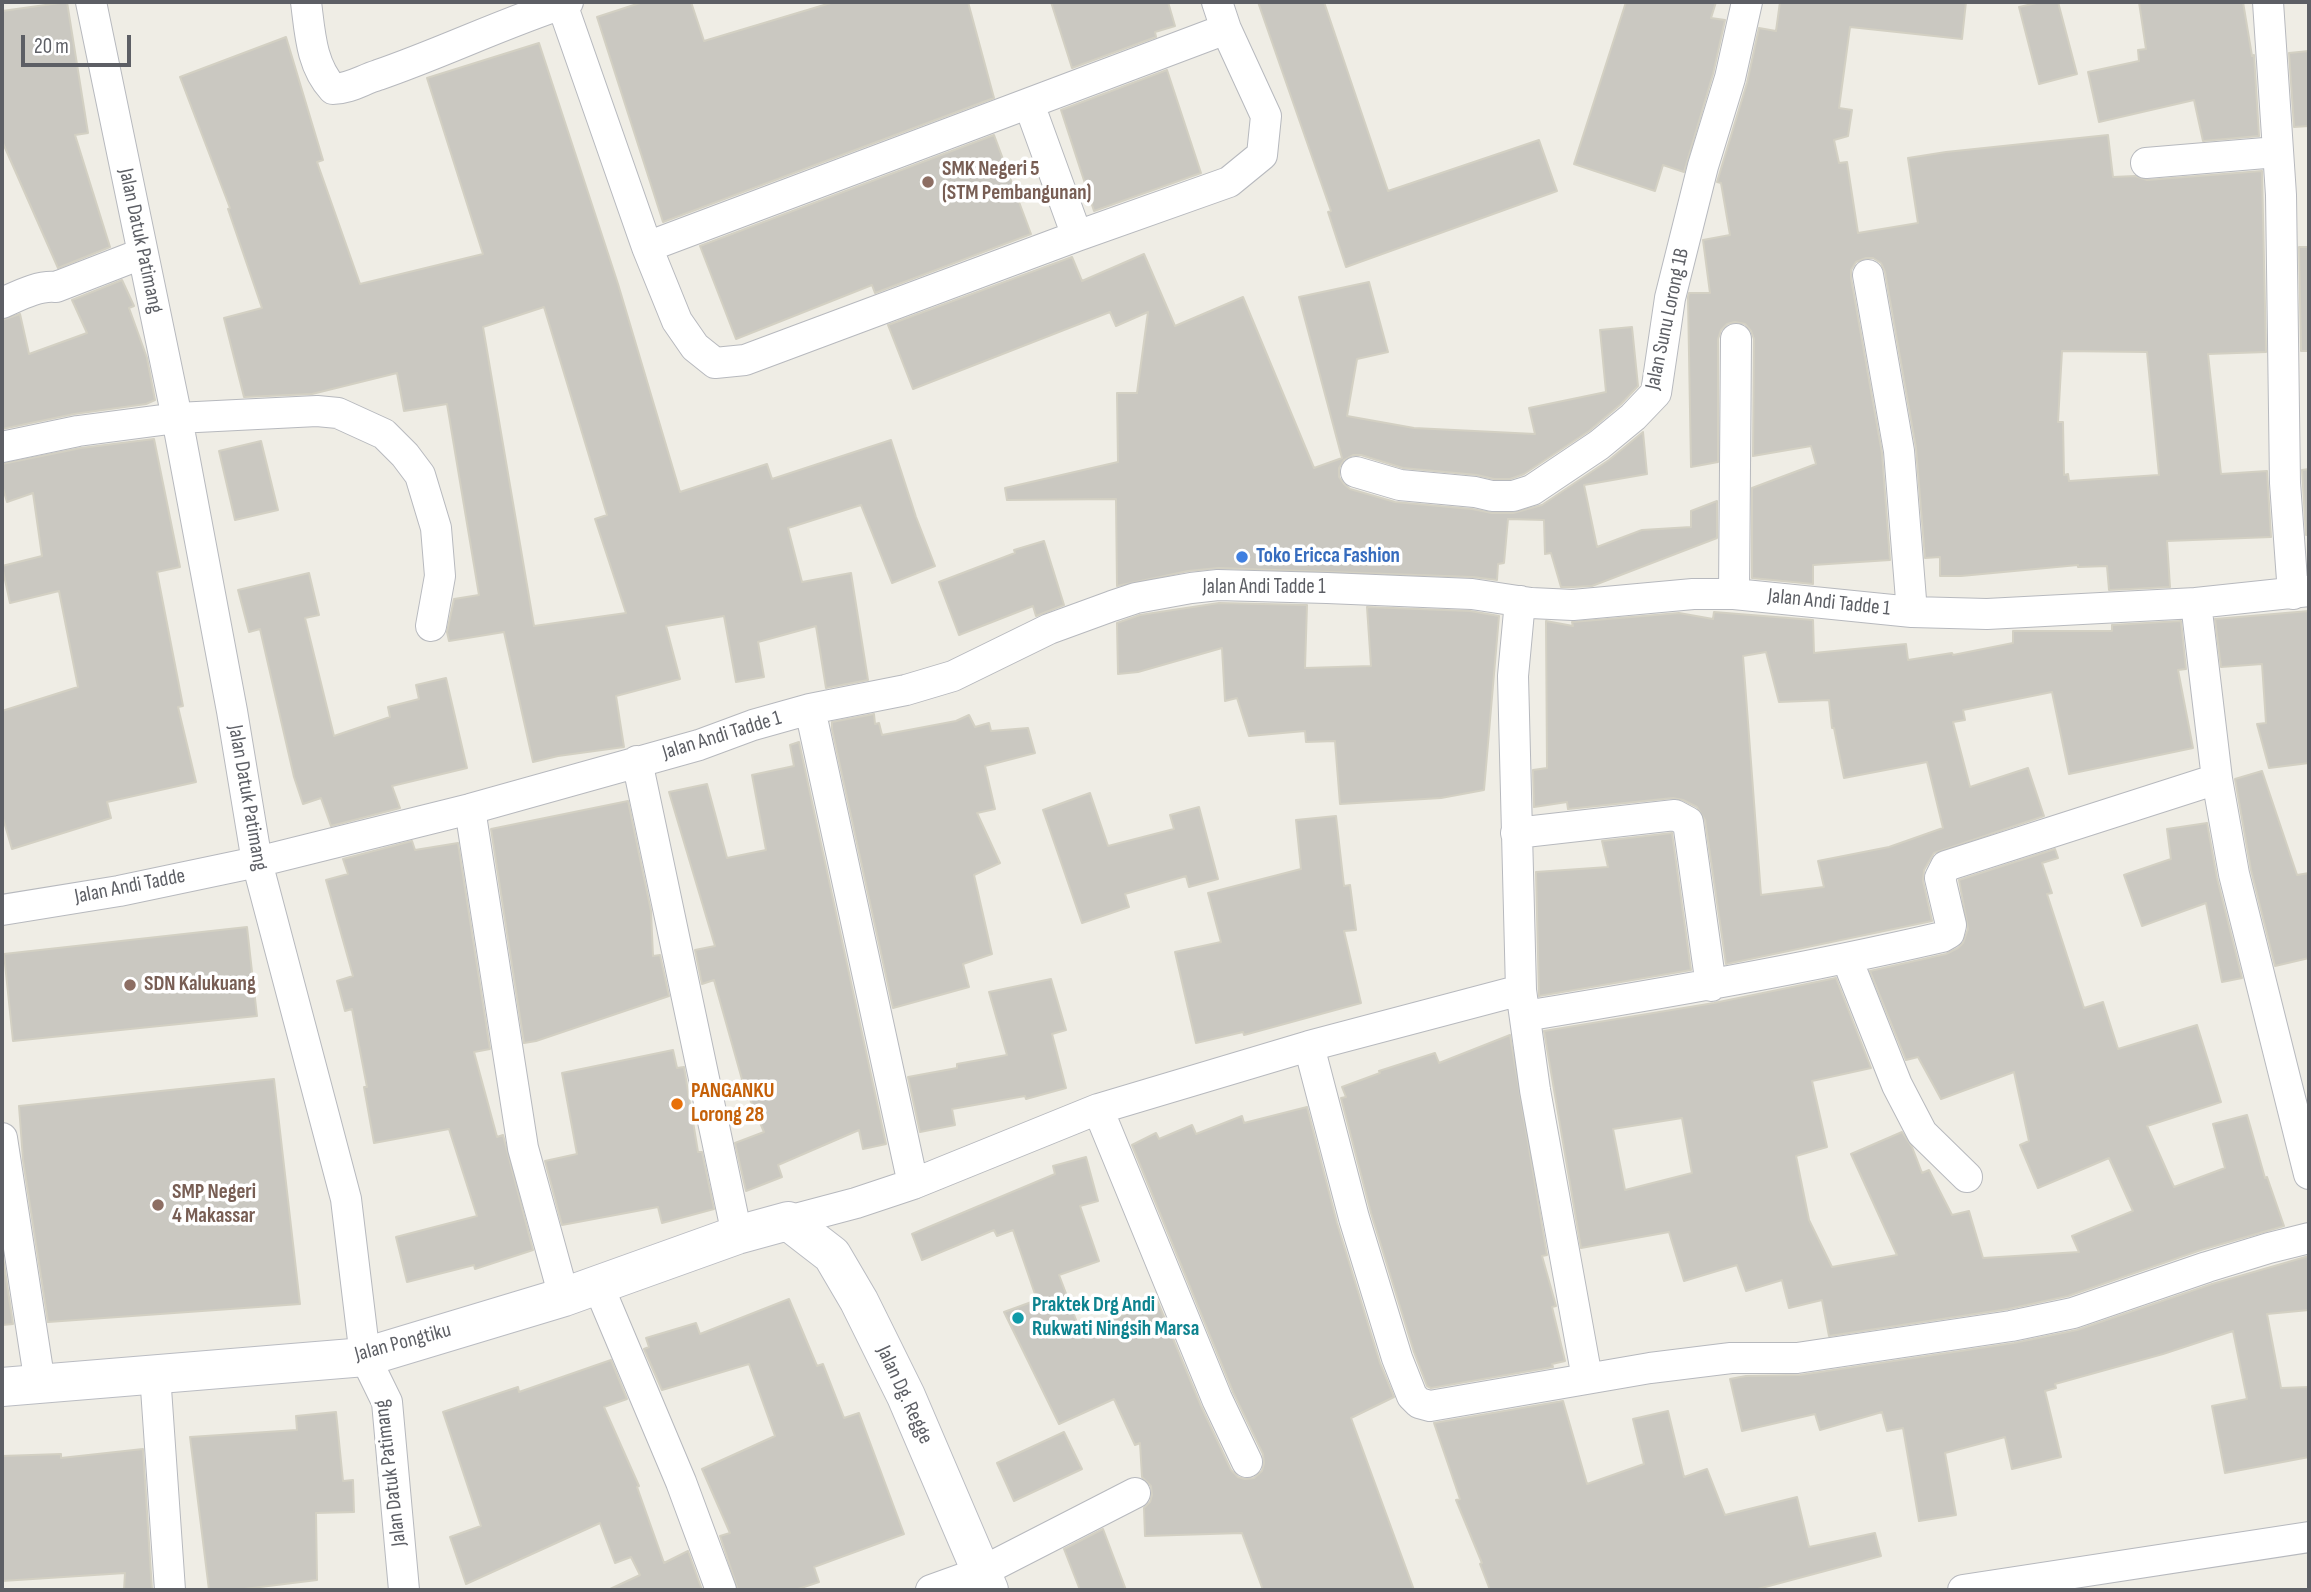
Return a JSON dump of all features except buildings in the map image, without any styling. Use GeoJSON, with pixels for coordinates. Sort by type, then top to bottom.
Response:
{"type":"FeatureCollection","features":[{"type":"Feature","properties":{"kind":"street","name":"Jalan Datuk Patimang"},"geometry":{"type":"LineString","coordinates":[[91,2],[177,418],[232,711],[257,862],[346,1199],[365,1357],[387,1402],[404,1590]]}},
{"type":"Feature","properties":{"kind":"street"},"geometry":{"type":"LineString","coordinates":[[306,2],[312,50],[322,77],[333,89],[346,89],[362,80],[429,58],[565,3],[648,247],[677,321],[695,348],[715,363],[745,360],[1229,182],[1262,155],[1266,116],[1222,15],[1029,104],[648,247]]}},
{"type":"Feature","properties":{"kind":"street","name":"Jalan Sunu Lorong 1B"},"geometry":{"type":"LineString","coordinates":[[1356,472],[1400,485],[1513,496],[1532,490],[1599,445],[1633,417],[1656,393],[1670,298],[1703,166],[1730,78],[1746,2]]}},
{"type":"Feature","properties":{"kind":"street"},"geometry":{"type":"LineString","coordinates":[[2268,2],[2281,195],[2285,483],[2301,592]]}},
{"type":"Feature","properties":{"kind":"street"},"geometry":{"type":"LineString","coordinates":[[1029,104],[1077,236]]}},
{"type":"Feature","properties":{"kind":"street"},"geometry":{"type":"LineString","coordinates":[[2146,163],[2277,152]]}},
{"type":"Feature","properties":{"kind":"street"},"geometry":{"type":"LineString","coordinates":[[2,303],[26,292],[56,287],[141,254]]}},
{"type":"Feature","properties":{"kind":"street"},"geometry":{"type":"LineString","coordinates":[[1868,275],[1899,451],[1912,612]]}},
{"type":"Feature","properties":{"kind":"street"},"geometry":{"type":"LineString","coordinates":[[1734,594],[1736,338]]}},
{"type":"Feature","properties":{"kind":"street"},"geometry":{"type":"LineString","coordinates":[[2,447],[78,431],[177,418],[317,411],[338,413],[384,434],[420,475],[436,528],[440,576],[431,626]]}},
{"type":"Feature","properties":{"kind":"street","name":"Jalan Andi Tadde 1"},"geometry":{"type":"LineString","coordinates":[[257,862],[470,809],[699,745],[752,724],[810,709],[906,690],[953,676],[1069,621],[1136,598],[1191,588],[1218,585],[1327,587],[1472,594],[1573,605],[1693,594],[1734,594],[1912,612],[1987,614],[2196,603],[2301,592]]}},
{"type":"Feature","properties":{"kind":"street"},"geometry":{"type":"LineString","coordinates":[[1520,601],[1513,676],[1523,1003],[1535,1090],[1587,1378]]}},
{"type":"Feature","properties":{"kind":"street"},"geometry":{"type":"LineString","coordinates":[[2196,603],[2217,779],[2234,874],[2309,1169]]}},
{"type":"Feature","properties":{"kind":"street"},"geometry":{"type":"LineString","coordinates":[[810,709],[913,1184]]}},
{"type":"Feature","properties":{"kind":"street"},"geometry":{"type":"LineString","coordinates":[[637,761],[737,1235]]}},
{"type":"Feature","properties":{"kind":"street"},"geometry":{"type":"LineString","coordinates":[[788,1221],[913,1184],[1098,1109],[1309,1046],[1523,1003],[1711,986],[1942,937],[1949,933],[1951,925],[1940,878],[1946,866],[2217,779]]}},
{"type":"Feature","properties":{"kind":"street"},"geometry":{"type":"LineString","coordinates":[[470,809],[523,1148],[581,1291],[681,1482],[720,1590]]}},
{"type":"Feature","properties":{"kind":"street"},"geometry":{"type":"LineString","coordinates":[[1516,833],[1675,816],[1688,822],[1711,986]]}},
{"type":"Feature","properties":{"kind":"street","name":"Jalan Andi Tadde"},"geometry":{"type":"LineString","coordinates":[[2,910],[119,891],[257,862]]}},
{"type":"Feature","properties":{"kind":"street"},"geometry":{"type":"LineString","coordinates":[[1847,959],[1897,1085],[1922,1133],[1967,1177]]}},
{"type":"Feature","properties":{"kind":"street"},"geometry":{"type":"LineString","coordinates":[[1309,1046],[1354,1218],[1397,1358],[1412,1396],[1419,1403],[1430,1406],[1587,1378],[1731,1358],[1797,1358],[2011,1326],[2073,1313],[2207,1267],[2309,1238]]}},
{"type":"Feature","properties":{"kind":"street"},"geometry":{"type":"LineString","coordinates":[[1098,1109],[1217,1399],[1247,1462]]}},
{"type":"Feature","properties":{"kind":"street"},"geometry":{"type":"LineString","coordinates":[[2,1138],[40,1384]]}},
{"type":"Feature","properties":{"kind":"street","name":"Jalan Pongtiku"},"geometry":{"type":"LineString","coordinates":[[2,1387],[365,1357],[581,1291],[737,1235],[788,1221]]}},
{"type":"Feature","properties":{"kind":"street","name":"Jalan Dg. Regge"},"geometry":{"type":"LineString","coordinates":[[788,1221],[832,1255],[859,1301],[906,1396],[985,1581]]}},
{"type":"Feature","properties":{"kind":"street"},"geometry":{"type":"LineString","coordinates":[[155,1374],[170,1590]]}},
{"type":"Feature","properties":{"kind":"street"},"geometry":{"type":"LineString","coordinates":[[931,1590],[985,1581],[1135,1493]]}},
{"type":"Feature","properties":{"kind":"street"},"geometry":{"type":"LineString","coordinates":[[1963,1590],[2309,1537]]}},
{"type":"Feature","properties":{"kind":"place","name":"SMK Negeri 5 (STM Pembangunan)"},"geometry":{"type":"Point","coordinates":[928,182]}},
{"type":"Feature","properties":{"kind":"place","name":"Toko Ericca Fashion"},"geometry":{"type":"Point","coordinates":[1242,557]}},
{"type":"Feature","properties":{"kind":"place","name":"SDN Kalukuang"},"geometry":{"type":"Point","coordinates":[130,985]}},
{"type":"Feature","properties":{"kind":"place","name":"PANGANKU Lorong 28"},"geometry":{"type":"Point","coordinates":[677,1104]}},
{"type":"Feature","properties":{"kind":"place","name":"SMP Negeri 4 Makassar"},"geometry":{"type":"Point","coordinates":[158,1205]}},
{"type":"Feature","properties":{"kind":"place","name":"Praktek Drg Andi Rukwati Ningsih Marsa"},"geometry":{"type":"Point","coordinates":[1018,1318]}}]}
